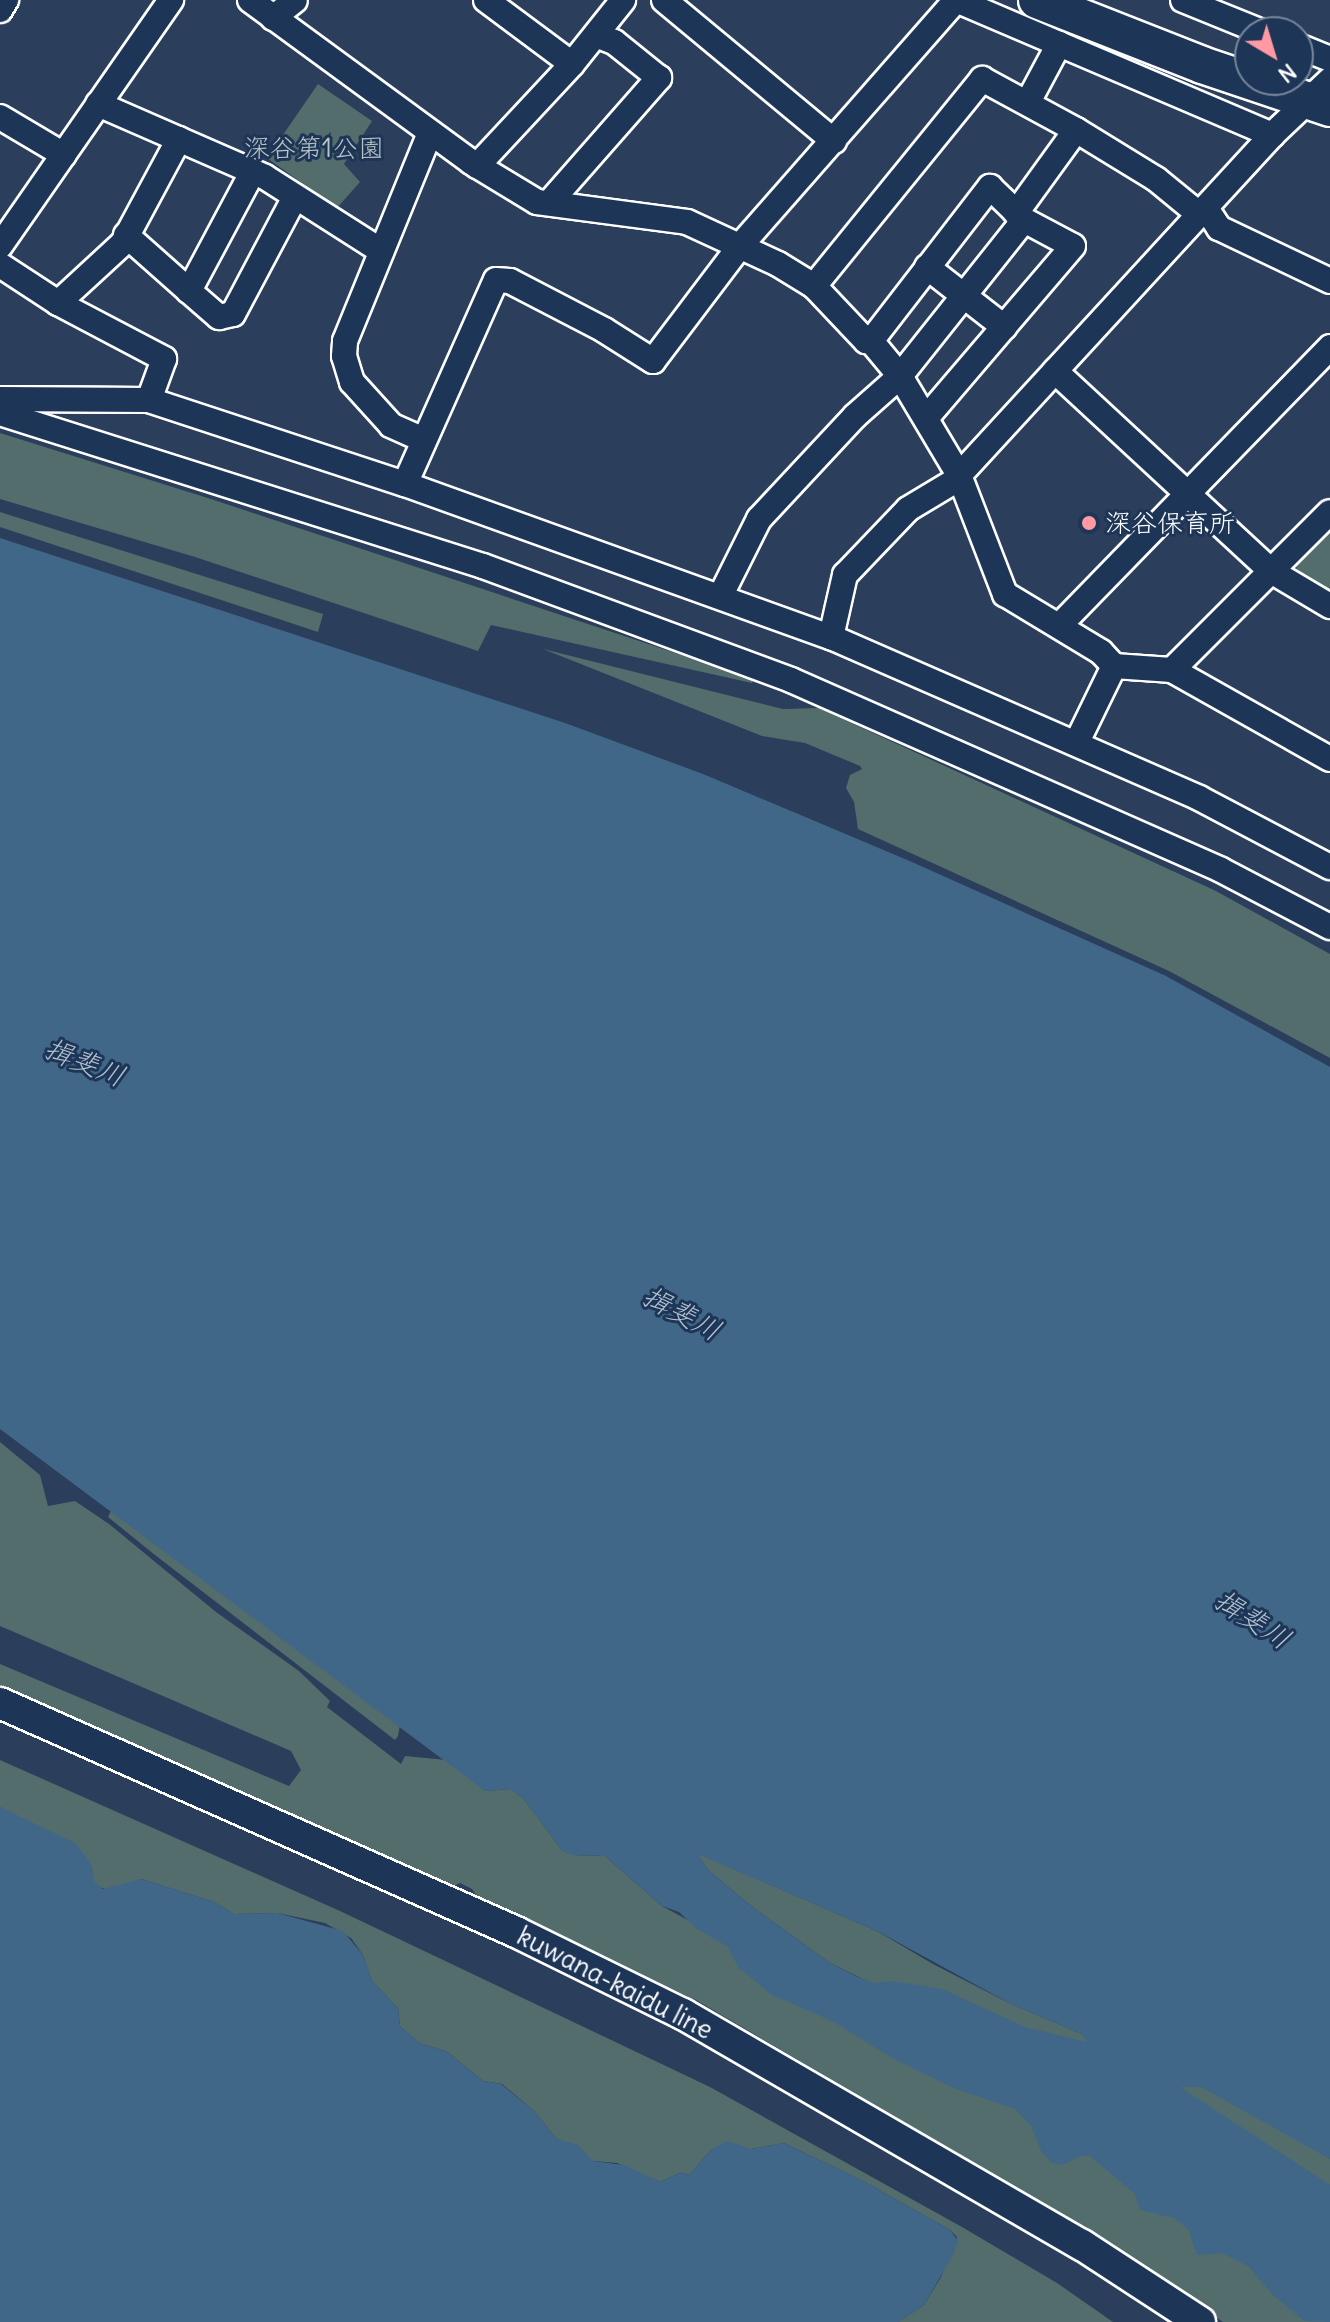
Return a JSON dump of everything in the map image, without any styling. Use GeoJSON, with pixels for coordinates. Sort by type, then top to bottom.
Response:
{"type":"FeatureCollection","features":[{"type":"Feature","properties":{"kind":"highway"},"geometry":{"type":"LineString","coordinates":[[1037,0],[1321,85]]}},
{"type":"Feature","properties":{"kind":"highway"},"geometry":{"type":"LineString","coordinates":[[1095,0],[1234,51]]}},
{"type":"Feature","properties":{"kind":"main road","name":"kuwana-kaidu line"},"geometry":{"type":"LineString","coordinates":[[0,1703],[516,1932],[683,2014],[1082,2245],[1200,2322]]}},
{"type":"Feature","properties":{"kind":"street"},"geometry":{"type":"LineString","coordinates":[[0,10],[6,0]]}},
{"type":"Feature","properties":{"kind":"street"},"geometry":{"type":"LineString","coordinates":[[0,246],[171,0]]}},
{"type":"Feature","properties":{"kind":"street"},"geometry":{"type":"LineString","coordinates":[[250,0],[430,133],[537,202],[687,222],[740,246],[814,286],[866,341],[871,341],[900,376],[959,475],[1005,594],[1101,652],[1114,666],[1172,670],[1330,759]]}},
{"type":"Feature","properties":{"kind":"street"},"geometry":{"type":"LineString","coordinates":[[273,18],[295,0]]}},
{"type":"Feature","properties":{"kind":"street"},"geometry":{"type":"LineString","coordinates":[[477,166],[572,64],[623,0]]}},
{"type":"Feature","properties":{"kind":"street"},"geometry":{"type":"LineString","coordinates":[[664,0],[834,141]]}},
{"type":"Feature","properties":{"kind":"street"},"geometry":{"type":"LineString","coordinates":[[405,484],[496,280],[523,288],[604,330],[653,361],[740,246],[956,0],[1272,135]]}},
{"type":"Feature","properties":{"kind":"street"},"geometry":{"type":"LineString","coordinates":[[1183,0],[1234,21]]}},
{"type":"Feature","properties":{"kind":"street"},"geometry":{"type":"LineString","coordinates":[[493,2],[572,64]]}},
{"type":"Feature","properties":{"kind":"street"},"geometry":{"type":"LineString","coordinates":[[549,203],[659,78],[614,42],[596,35]]}},
{"type":"Feature","properties":{"kind":"street"},"geometry":{"type":"LineString","coordinates":[[1028,102],[1059,44]]}},
{"type":"Feature","properties":{"kind":"street"},"geometry":{"type":"LineString","coordinates":[[814,286],[982,79],[1028,102],[1156,179],[1203,212],[1219,228],[1330,281]]}},
{"type":"Feature","properties":{"kind":"street"},"geometry":{"type":"LineString","coordinates":[[831,637],[845,575],[908,509],[953,482],[1321,85]]}},
{"type":"Feature","properties":{"kind":"street"},"geometry":{"type":"LineString","coordinates":[[98,104],[252,173],[381,251]]}},
{"type":"Feature","properties":{"kind":"street"},"geometry":{"type":"LineString","coordinates":[[0,117],[64,155]]}},
{"type":"Feature","properties":{"kind":"street"},"geometry":{"type":"LineString","coordinates":[[721,595],[759,519],[855,416],[900,376],[964,296],[1076,130]]}},
{"type":"Feature","properties":{"kind":"street"},"geometry":{"type":"LineString","coordinates":[[424,440],[391,425],[352,382],[346,368],[345,341],[430,133]]}},
{"type":"Feature","properties":{"kind":"street"},"geometry":{"type":"LineString","coordinates":[[58,303],[103,263],[126,235],[179,139]]}},
{"type":"Feature","properties":{"kind":"street"},"geometry":{"type":"LineString","coordinates":[[189,291],[252,173]]}},
{"type":"Feature","properties":{"kind":"street"},"geometry":{"type":"LineString","coordinates":[[871,341],[990,187],[1020,217],[1073,246],[926,418]]}},
{"type":"Feature","properties":{"kind":"street"},"geometry":{"type":"LineString","coordinates":[[126,235],[219,317],[233,314],[295,197]]}},
{"type":"Feature","properties":{"kind":"street"},"geometry":{"type":"LineString","coordinates":[[0,265],[58,303],[164,359],[149,400]]}},
{"type":"Feature","properties":{"kind":"street"},"geometry":{"type":"LineString","coordinates":[[927,267],[1004,327]]}},
{"type":"Feature","properties":{"kind":"street"},"geometry":{"type":"LineString","coordinates":[[1059,626],[1330,347]]}},
{"type":"Feature","properties":{"kind":"street"},"geometry":{"type":"LineString","coordinates":[[1055,371],[1271,571],[1330,606]]}},
{"type":"Feature","properties":{"kind":"street"},"geometry":{"type":"LineString","coordinates":[[0,399],[149,400],[405,484],[721,595],[831,637],[1077,742],[1199,798],[1330,867]]}},
{"type":"Feature","properties":{"kind":"street"},"geometry":{"type":"LineString","coordinates":[[0,413],[483,566],[791,680],[1221,870],[1330,927]]}},
{"type":"Feature","properties":{"kind":"street"},"geometry":{"type":"LineString","coordinates":[[1172,670],[1330,512]]}},
{"type":"Feature","properties":{"kind":"street"},"geometry":{"type":"LineString","coordinates":[[1077,742],[1114,666]]}},
{"type":"Feature","properties":{"kind":"green space","name":"深谷第1公園"},"geometry":{"type":"Polygon","coordinates":[[[318,84],[372,121],[344,164],[360,182],[337,208],[267,158],[318,84]]]}},
{"type":"Feature","properties":{"kind":"green space"},"geometry":{"type":"Polygon","coordinates":[[[0,433],[211,499],[754,679],[752,683],[491,625],[478,651],[195,557],[0,499],[0,433]]]}},
{"type":"Feature","properties":{"kind":"green space"},"geometry":{"type":"Polygon","coordinates":[[[0,512],[323,614],[318,632],[0,527],[0,512]]]}},
{"type":"Feature","properties":{"kind":"green space"},"geometry":{"type":"Polygon","coordinates":[[[1330,527],[1330,597],[1297,578],[1296,561],[1330,527]]]}},
{"type":"Feature","properties":{"kind":"green space"},"geometry":{"type":"Polygon","coordinates":[[[543,649],[783,709],[819,708],[1216,891],[1330,954],[1330,1058],[1169,971],[858,829],[854,802],[846,788],[850,775],[862,769],[860,766],[805,743],[762,736],[543,649]]]}},
{"type":"Feature","properties":{"kind":"green space"},"geometry":{"type":"Polygon","coordinates":[[[0,1442],[40,1475],[48,1506],[75,1501],[109,1524],[216,1612],[299,1671],[330,1701],[327,1707],[401,1764],[405,1756],[447,1760],[485,1791],[511,1789],[524,1799],[562,1850],[573,1855],[605,1856],[662,1906],[1040,2111],[1330,2322],[1223,2322],[1083,2227],[696,2000],[482,1904],[472,1889],[460,1883],[448,1889],[0,1692],[0,1664],[289,1786],[301,1770],[291,1751],[0,1626],[0,1442]]]}},
{"type":"Feature","properties":{"kind":"green space"},"geometry":{"type":"Polygon","coordinates":[[[111,1511],[400,1725],[395,1740],[155,1555],[108,1517],[111,1511]]]}},
{"type":"Feature","properties":{"kind":"green space"},"geometry":{"type":"Polygon","coordinates":[[[0,1760],[340,1911],[710,2087],[962,2227],[1057,2283],[1113,2322],[898,2322],[924,2305],[941,2277],[957,2237],[950,2230],[863,2181],[784,2143],[751,2149],[712,2149],[689,2175],[680,2173],[660,2182],[617,2163],[593,2161],[557,2139],[533,2110],[502,2084],[483,2081],[446,2051],[419,2043],[400,2026],[398,2008],[372,1981],[363,1955],[351,1938],[325,1923],[277,1913],[234,1914],[214,1902],[141,1879],[109,1890],[99,1887],[93,1881],[92,1868],[0,1807],[0,1760]]]}},
{"type":"Feature","properties":{"kind":"green space"},"geometry":{"type":"Polygon","coordinates":[[[697,1853],[877,1931],[933,1964],[1011,2004],[1082,2034],[1179,2086],[1200,2086],[1268,2121],[1330,2159],[1330,2205],[830,1963],[751,1906],[708,1870],[697,1853]]]}},
{"type":"Feature","properties":{"kind":"water","name":"揖斐川"},"geometry":{"type":"Polygon","coordinates":[[[0,538],[565,723],[703,774],[912,862],[1166,976],[1330,1067],[1330,2159],[1201,2087],[1180,2087],[1330,2185],[1330,2322],[1304,2321],[1272,2294],[1248,2266],[1222,2253],[1197,2255],[1188,2229],[1174,2218],[1140,2210],[1135,2194],[1090,2156],[1080,2156],[1063,2165],[1052,2163],[1041,2151],[1031,2126],[1015,2109],[951,2087],[894,2059],[832,2021],[772,1995],[738,1967],[728,1947],[696,1928],[679,1912],[662,1906],[605,1856],[572,1855],[562,1850],[524,1799],[510,1789],[485,1791],[0,1429],[0,538]],[[698,1854],[708,1870],[751,1906],[830,1963],[858,1977],[874,1983],[892,1981],[942,1989],[1025,2027],[1087,2042],[1082,2034],[1011,2004],[877,1931],[698,1854]]]}},
{"type":"Feature","properties":{"kind":"water"},"geometry":{"type":"Polygon","coordinates":[[[0,1807],[75,1843],[91,1863],[94,1881],[103,1889],[141,1879],[214,1902],[234,1914],[277,1913],[343,1931],[363,1955],[372,1981],[398,2008],[400,2026],[419,2043],[446,2051],[483,2081],[501,2084],[533,2110],[557,2139],[578,2145],[593,2161],[624,2165],[660,2182],[680,2173],[689,2175],[712,2149],[728,2141],[751,2149],[784,2143],[863,2181],[950,2230],[958,2241],[953,2255],[924,2305],[898,2322],[0,2322],[0,1807]]]}},
{"type":"Feature","properties":{"kind":"place","name":"深谷保育所"},"geometry":{"type":"Point","coordinates":[1089,523]}}]}
